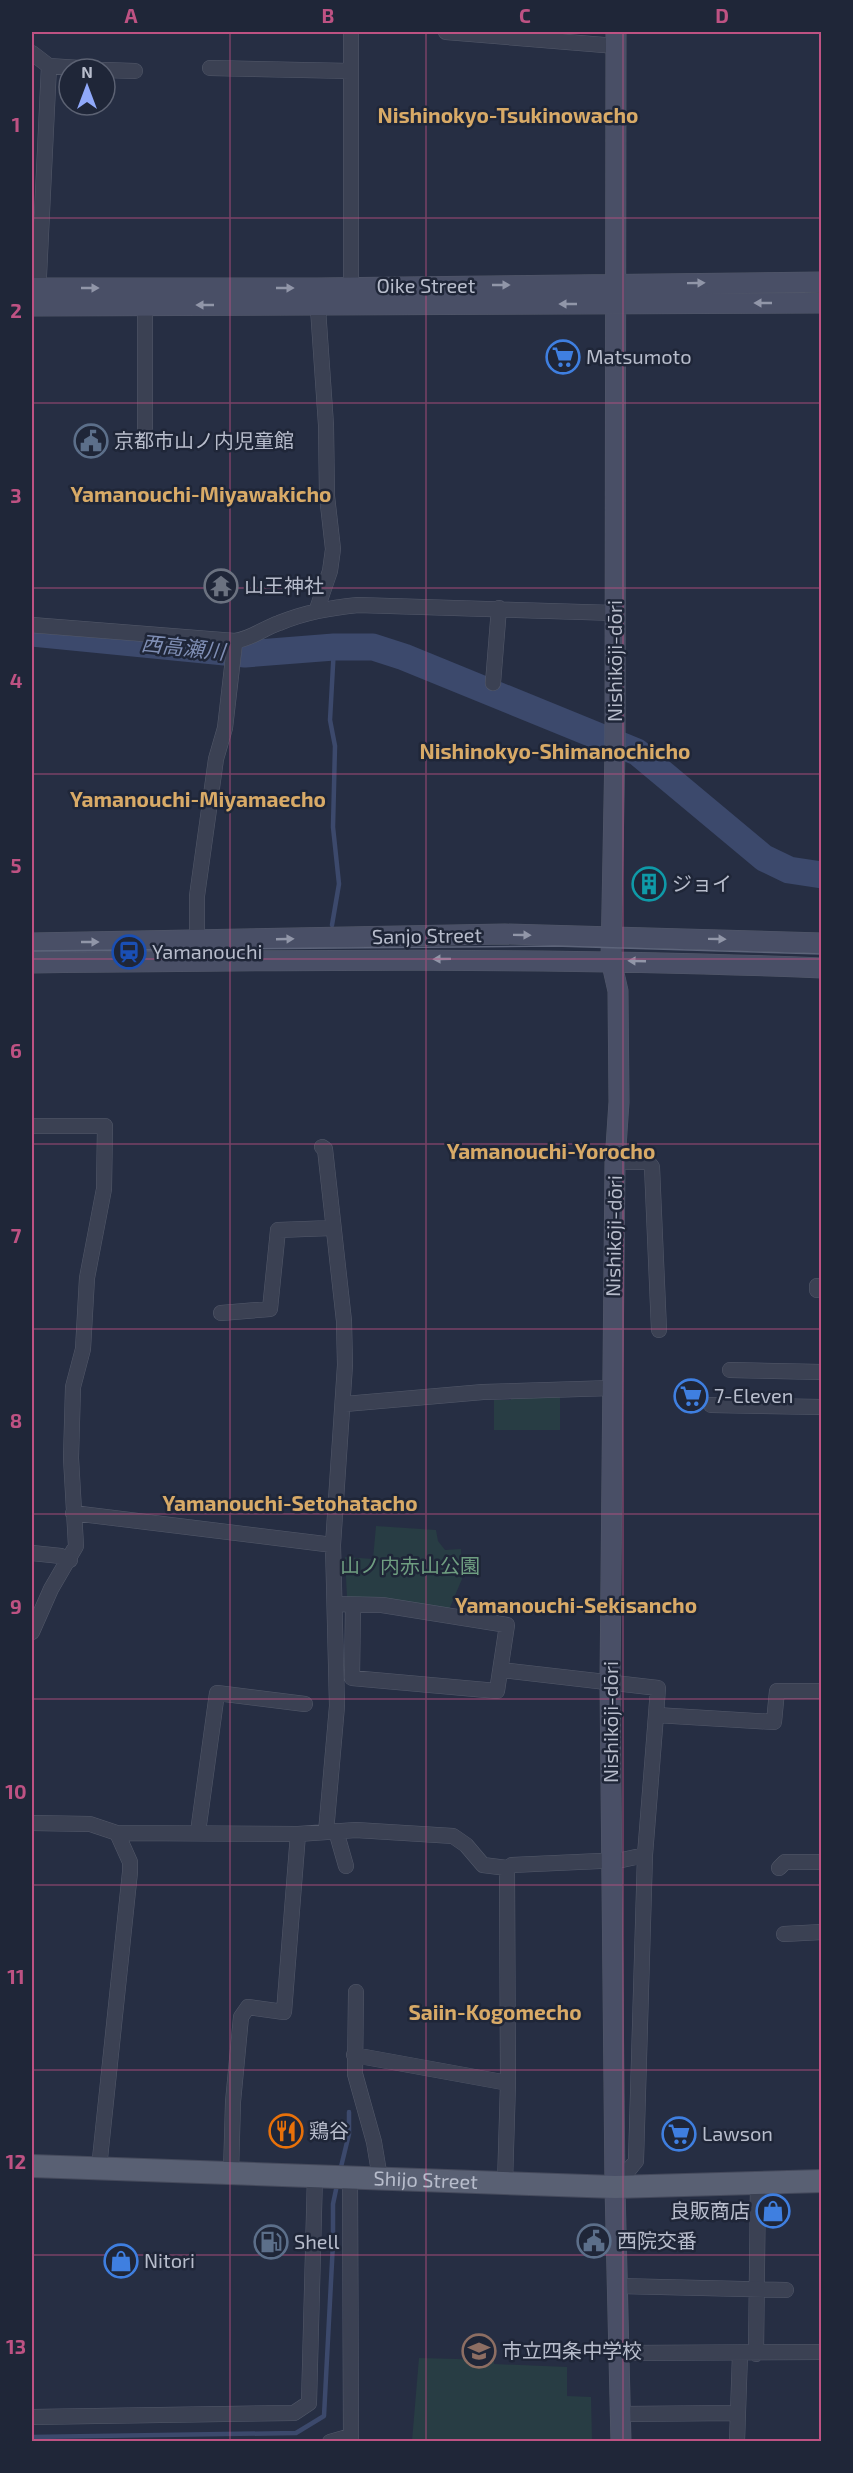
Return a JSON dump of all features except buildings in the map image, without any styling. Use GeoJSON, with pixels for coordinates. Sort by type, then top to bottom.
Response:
{"type":"FeatureCollection","features":[{"type":"Feature","properties":{"kind":"main road","name":"Shijo Street"},"geometry":{"type":"LineString","coordinates":[[32,2166],[335,2175],[615,2187],[822,2181]]}},
{"type":"Feature","properties":{"kind":"street"},"geometry":{"type":"LineString","coordinates":[[351,32],[351,296]]}},
{"type":"Feature","properties":{"kind":"street"},"geometry":{"type":"LineString","coordinates":[[446,32],[616,39]]}},
{"type":"Feature","properties":{"kind":"street","name":"Nishikōji-dōri"},"geometry":{"type":"LineString","coordinates":[[616,39],[615,741],[611,960],[618,991],[620,1102],[615,1162],[610,1682],[615,2187],[620,2286],[621,2442]]}},
{"type":"Feature","properties":{"kind":"street"},"geometry":{"type":"LineString","coordinates":[[32,53],[49,66],[57,67]]}},
{"type":"Feature","properties":{"kind":"street"},"geometry":{"type":"LineString","coordinates":[[35,297],[49,66]]}},
{"type":"Feature","properties":{"kind":"street"},"geometry":{"type":"LineString","coordinates":[[210,68],[351,71]]}},
{"type":"Feature","properties":{"kind":"street"},"geometry":{"type":"LineString","coordinates":[[117,70],[135,71]]}},
{"type":"Feature","properties":{"kind":"street","name":"Oike Street"},"geometry":{"type":"LineString","coordinates":[[35,297],[615,294],[822,282]]}},
{"type":"Feature","properties":{"kind":"street","name":"Oike Street"},"geometry":{"type":"LineString","coordinates":[[615,294],[822,303]]}},
{"type":"Feature","properties":{"kind":"street"},"geometry":{"type":"LineString","coordinates":[[145,297],[145,428]]}},
{"type":"Feature","properties":{"kind":"street"},"geometry":{"type":"LineString","coordinates":[[317,297],[326,425],[327,496],[333,549],[330,571],[318,609]]}},
{"type":"Feature","properties":{"kind":"street"},"geometry":{"type":"LineString","coordinates":[[197,941],[197,896],[216,759],[225,728],[235,648],[244,640],[269,626],[318,609],[378,604],[615,613]]}},
{"type":"Feature","properties":{"kind":"street"},"geometry":{"type":"LineString","coordinates":[[494,683],[499,608]]}},
{"type":"Feature","properties":{"kind":"street"},"geometry":{"type":"LineString","coordinates":[[32,625],[235,648]]}},
{"type":"Feature","properties":{"kind":"street","name":"Sanjo Street"},"geometry":{"type":"LineString","coordinates":[[32,943],[505,934],[822,943]]}},
{"type":"Feature","properties":{"kind":"street","name":"Sanjo Street"},"geometry":{"type":"LineString","coordinates":[[32,963],[469,958],[611,960],[822,968]]}},
{"type":"Feature","properties":{"kind":"street"},"geometry":{"type":"LineString","coordinates":[[32,1126],[105,1126],[104,1189],[87,1278],[83,1349],[73,1387],[71,1447],[76,1546],[70,1560],[51,1589],[32,1632]]}},
{"type":"Feature","properties":{"kind":"street"},"geometry":{"type":"LineString","coordinates":[[322,1148],[325,1149],[344,1321],[345,1404],[333,1545],[346,1605],[352,1678],[497,1691],[507,1625],[382,1605],[346,1605]]}},
{"type":"Feature","properties":{"kind":"street"},"geometry":{"type":"LineString","coordinates":[[615,1162],[648,1162],[652,1167],[659,1330]]}},
{"type":"Feature","properties":{"kind":"street"},"geometry":{"type":"LineString","coordinates":[[222,1313],[270,1309],[278,1230],[332,1228]]}},
{"type":"Feature","properties":{"kind":"street"},"geometry":{"type":"LineString","coordinates":[[730,1370],[822,1372]]}},
{"type":"Feature","properties":{"kind":"street"},"geometry":{"type":"LineString","coordinates":[[345,1404],[483,1392],[612,1388]]}},
{"type":"Feature","properties":{"kind":"street"},"geometry":{"type":"LineString","coordinates":[[711,1405],[822,1407]]}},
{"type":"Feature","properties":{"kind":"street"},"geometry":{"type":"LineString","coordinates":[[73,1513],[333,1545]]}},
{"type":"Feature","properties":{"kind":"street"},"geometry":{"type":"LineString","coordinates":[[32,1553],[61,1556],[70,1560]]}},
{"type":"Feature","properties":{"kind":"street"},"geometry":{"type":"LineString","coordinates":[[346,1605],[337,1706],[331,1831],[346,1866]]}},
{"type":"Feature","properties":{"kind":"street"},"geometry":{"type":"LineString","coordinates":[[501,1670],[658,1688],[645,1855],[636,2161],[615,2187]]}},
{"type":"Feature","properties":{"kind":"street"},"geometry":{"type":"LineString","coordinates":[[656,1715],[774,1722],[777,1691],[822,1691]]}},
{"type":"Feature","properties":{"kind":"street"},"geometry":{"type":"LineString","coordinates":[[198,1832],[217,1693],[305,1704]]}},
{"type":"Feature","properties":{"kind":"street"},"geometry":{"type":"LineString","coordinates":[[32,1823],[90,1824],[117,1833],[298,1834],[331,1831],[453,1836],[466,1845],[483,1865],[507,1868],[512,1865],[612,1861],[645,1855]]}},
{"type":"Feature","properties":{"kind":"street"},"geometry":{"type":"LineString","coordinates":[[99,2168],[130,1872],[130,1862],[117,1833]]}},
{"type":"Feature","properties":{"kind":"street"},"geometry":{"type":"LineString","coordinates":[[231,2172],[233,2102],[241,2017],[248,2007],[284,2012],[298,1834]]}},
{"type":"Feature","properties":{"kind":"street"},"geometry":{"type":"LineString","coordinates":[[778,1868],[785,1862],[822,1862]]}},
{"type":"Feature","properties":{"kind":"street"},"geometry":{"type":"LineString","coordinates":[[505,2183],[508,2083],[507,1868]]}},
{"type":"Feature","properties":{"kind":"street"},"geometry":{"type":"LineString","coordinates":[[784,1934],[822,1932]]}},
{"type":"Feature","properties":{"kind":"street"},"geometry":{"type":"LineString","coordinates":[[356,1992],[354,2055],[356,2084],[374,2142],[380,2178]]}},
{"type":"Feature","properties":{"kind":"street"},"geometry":{"type":"LineString","coordinates":[[354,2055],[508,2083]]}},
{"type":"Feature","properties":{"kind":"street"},"geometry":{"type":"LineString","coordinates":[[32,2417],[294,2413],[309,2403],[335,2175]]}},
{"type":"Feature","properties":{"kind":"street"},"geometry":{"type":"LineString","coordinates":[[330,2442],[351,2439],[335,2175]]}},
{"type":"Feature","properties":{"kind":"street"},"geometry":{"type":"LineString","coordinates":[[756,2354],[758,2182]]}},
{"type":"Feature","properties":{"kind":"street"},"geometry":{"type":"LineString","coordinates":[[620,2286],[786,2290]]}},
{"type":"Feature","properties":{"kind":"street"},"geometry":{"type":"LineString","coordinates":[[621,2353],[822,2352]]}},
{"type":"Feature","properties":{"kind":"street"},"geometry":{"type":"LineString","coordinates":[[737,2442],[740,2354]]}},
{"type":"Feature","properties":{"kind":"street"},"geometry":{"type":"LineString","coordinates":[[621,2414],[738,2413]]}},
{"type":"Feature","properties":{"kind":"green space"},"geometry":{"type":"Polygon","coordinates":[[[511,1395],[560,1395],[560,1430],[494,1430],[494,1400],[511,1400],[511,1395]]]}},
{"type":"Feature","properties":{"kind":"green space","name":"山ノ内赤山公園"},"geometry":{"type":"Polygon","coordinates":[[[376,1526],[436,1530],[438,1541],[445,1550],[461,1549],[462,1579],[448,1612],[347,1597],[345,1557],[373,1559],[376,1526]]]}},
{"type":"Feature","properties":{"kind":"green space"},"geometry":{"type":"Polygon","coordinates":[[[419,2358],[494,2360],[494,2364],[567,2367],[567,2396],[591,2397],[592,2441],[412,2441],[419,2358]]]}},
{"type":"Feature","properties":{"kind":"waterway","name":"西高瀬川"},"geometry":{"type":"LineString","coordinates":[[32,633],[245,654],[334,647],[373,647],[404,657],[637,752],[764,858],[789,870],[822,875]]}},
{"type":"Feature","properties":{"kind":"waterway"},"geometry":{"type":"LineString","coordinates":[[332,925],[339,884],[333,827],[335,746],[330,720],[334,647]]}},
{"type":"Feature","properties":{"kind":"waterway"},"geometry":{"type":"LineString","coordinates":[[340,2171],[349,2134],[349,2112]]}},
{"type":"Feature","properties":{"kind":"waterway"},"geometry":{"type":"LineString","coordinates":[[32,2437],[296,2433],[324,2416],[333,2204],[337,2185]]}},
{"type":"Feature","properties":{"kind":"tram line"},"geometry":{"type":"LineString","coordinates":[[32,951],[554,946],[822,954]]}},
{"type":"Feature","properties":{"kind":"place","name":"Matsumoto"},"geometry":{"type":"Point","coordinates":[563,357]}},
{"type":"Feature","properties":{"kind":"place","name":"京都市山ノ内児童館"},"geometry":{"type":"Point","coordinates":[91,441]}},
{"type":"Feature","properties":{"kind":"place","name":"山王神社"},"geometry":{"type":"Point","coordinates":[221,586]}},
{"type":"Feature","properties":{"kind":"place","name":"ジョイ"},"geometry":{"type":"Point","coordinates":[649,884]}},
{"type":"Feature","properties":{"kind":"place","name":"Yamanouchi"},"geometry":{"type":"Point","coordinates":[129,952]}},
{"type":"Feature","properties":{"kind":"place","name":"7-Eleven"},"geometry":{"type":"Point","coordinates":[691,1396]}},
{"type":"Feature","properties":{"kind":"place","name":"鶏谷"},"geometry":{"type":"Point","coordinates":[286,2131]}},
{"type":"Feature","properties":{"kind":"place","name":"Lawson"},"geometry":{"type":"Point","coordinates":[679,2134]}},
{"type":"Feature","properties":{"kind":"place","name":"良販商店"},"geometry":{"type":"Point","coordinates":[773,2211]}},
{"type":"Feature","properties":{"kind":"place","name":"西院交番"},"geometry":{"type":"Point","coordinates":[594,2241]}},
{"type":"Feature","properties":{"kind":"place","name":"Shell"},"geometry":{"type":"Point","coordinates":[271,2242]}},
{"type":"Feature","properties":{"kind":"place","name":"Nitori"},"geometry":{"type":"Point","coordinates":[121,2261]}},
{"type":"Feature","properties":{"kind":"place","name":"市立四条中学校"},"geometry":{"type":"Point","coordinates":[479,2351]}},
{"type":"Feature","properties":{"kind":"district","name":"Nishinokyo-Tsukinowacho"},"geometry":{"type":"Point","coordinates":[508,116]}},
{"type":"Feature","properties":{"kind":"district","name":"Yamanouchi-Miyawakicho"},"geometry":{"type":"Point","coordinates":[201,495]}},
{"type":"Feature","properties":{"kind":"district","name":"Nishinokyo-Shimanochicho"},"geometry":{"type":"Point","coordinates":[555,752]}},
{"type":"Feature","properties":{"kind":"district","name":"Yamanouchi-Miyamaecho"},"geometry":{"type":"Point","coordinates":[198,800]}},
{"type":"Feature","properties":{"kind":"district","name":"Yamanouchi-Yorocho"},"geometry":{"type":"Point","coordinates":[551,1152]}},
{"type":"Feature","properties":{"kind":"district","name":"Yamanouchi-Setohatacho"},"geometry":{"type":"Point","coordinates":[290,1504]}},
{"type":"Feature","properties":{"kind":"district","name":"Yamanouchi-Sekisancho"},"geometry":{"type":"Point","coordinates":[576,1606]}},
{"type":"Feature","properties":{"kind":"district","name":"Saiin-Kogomecho"},"geometry":{"type":"Point","coordinates":[495,2013]}}]}
